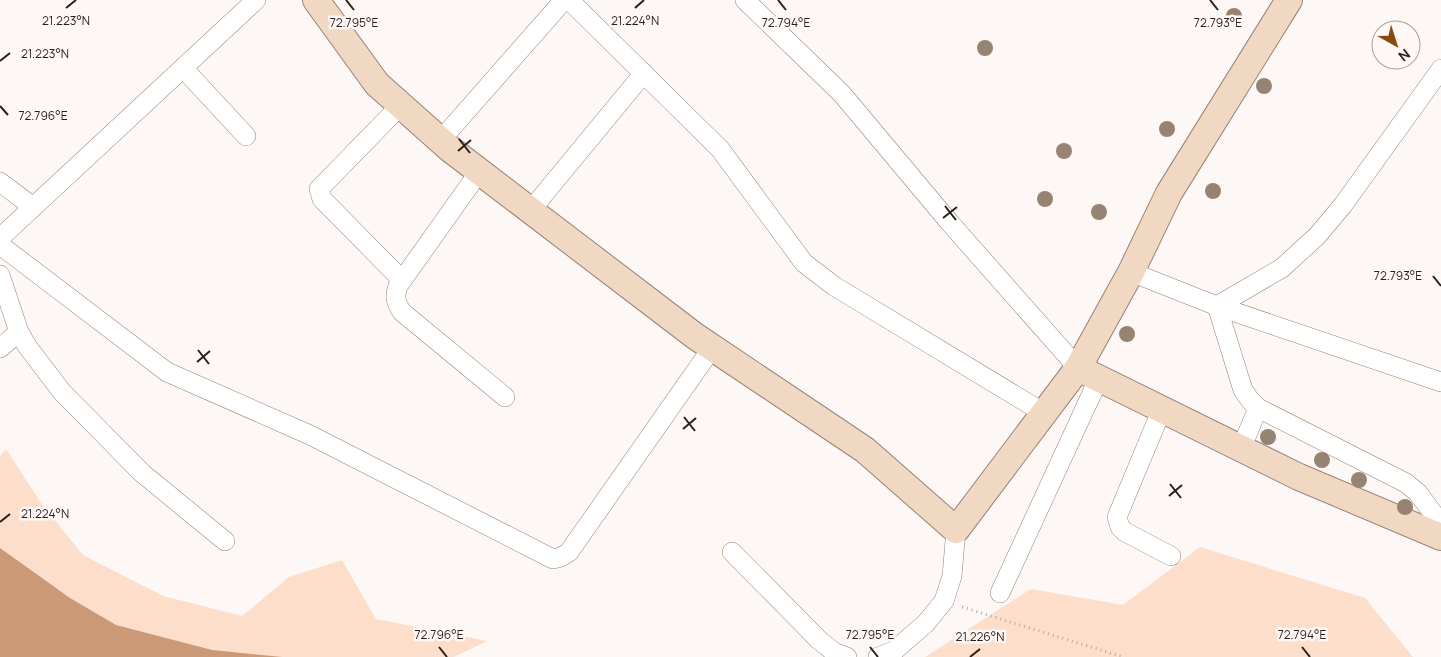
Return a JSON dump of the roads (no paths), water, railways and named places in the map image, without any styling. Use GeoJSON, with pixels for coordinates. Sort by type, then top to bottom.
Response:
{"type":"FeatureCollection","features":[{"type":"Feature","properties":{"kind":"street"},"geometry":{"type":"LineString","coordinates":[[0,238],[256,0]]}},
{"type":"Feature","properties":{"kind":"street"},"geometry":{"type":"LineString","coordinates":[[316,0],[377,84],[440,141],[712,348],[865,450],[956,530]]}},
{"type":"Feature","properties":{"kind":"street"},"geometry":{"type":"LineString","coordinates":[[440,141],[564,0]]}},
{"type":"Feature","properties":{"kind":"street"},"geometry":{"type":"LineString","coordinates":[[569,0],[720,149],[804,263],[834,286],[1044,413]]}},
{"type":"Feature","properties":{"kind":"street"},"geometry":{"type":"LineString","coordinates":[[745,0],[842,94],[950,223],[1088,373],[1299,477],[1441,537]]}},
{"type":"Feature","properties":{"kind":"street"},"geometry":{"type":"LineString","coordinates":[[1000,594],[1088,373],[1131,272],[1169,193],[1289,0]]}},
{"type":"Feature","properties":{"kind":"street"},"geometry":{"type":"LineString","coordinates":[[183,68],[246,136]]}},
{"type":"Feature","properties":{"kind":"street"},"geometry":{"type":"LineString","coordinates":[[1217,306],[1282,268],[1317,236],[1343,205],[1441,69]]}},
{"type":"Feature","properties":{"kind":"street"},"geometry":{"type":"LineString","coordinates":[[530,211],[644,73]]}},
{"type":"Feature","properties":{"kind":"street"},"geometry":{"type":"LineString","coordinates":[[401,105],[319,188],[322,199],[402,280]]}},
{"type":"Feature","properties":{"kind":"street"},"geometry":{"type":"LineString","coordinates":[[479,172],[402,280],[395,296],[397,305],[402,312],[506,397]]}},
{"type":"Feature","properties":{"kind":"street"},"geometry":{"type":"LineString","coordinates":[[0,182],[33,207]]}},
{"type":"Feature","properties":{"kind":"street"},"geometry":{"type":"LineString","coordinates":[[0,245],[167,372],[310,435],[553,559],[561,557],[568,552],[712,348]]}},
{"type":"Feature","properties":{"kind":"street"},"geometry":{"type":"LineString","coordinates":[[1131,272],[1217,306],[1441,382]]}},
{"type":"Feature","properties":{"kind":"street"},"geometry":{"type":"LineString","coordinates":[[0,275],[19,332],[27,346],[70,401],[142,473],[225,541]]}},
{"type":"Feature","properties":{"kind":"street"},"geometry":{"type":"LineString","coordinates":[[1217,306],[1243,390],[1258,408],[1406,483],[1418,493],[1441,524]]}},
{"type":"Feature","properties":{"kind":"street"},"geometry":{"type":"LineString","coordinates":[[0,348],[19,332]]}},
{"type":"Feature","properties":{"kind":"street"},"geometry":{"type":"LineString","coordinates":[[878,657],[894,652],[926,624],[944,601],[952,576],[956,530],[1044,413],[1088,373]]}},
{"type":"Feature","properties":{"kind":"street"},"geometry":{"type":"LineString","coordinates":[[1241,449],[1258,408]]}},
{"type":"Feature","properties":{"kind":"street"},"geometry":{"type":"LineString","coordinates":[[1162,409],[1117,517],[1120,527],[1125,532],[1172,556]]}},
{"type":"Feature","properties":{"kind":"street"},"geometry":{"type":"LineString","coordinates":[[732,552],[819,640],[834,652],[847,657]]}}]}
